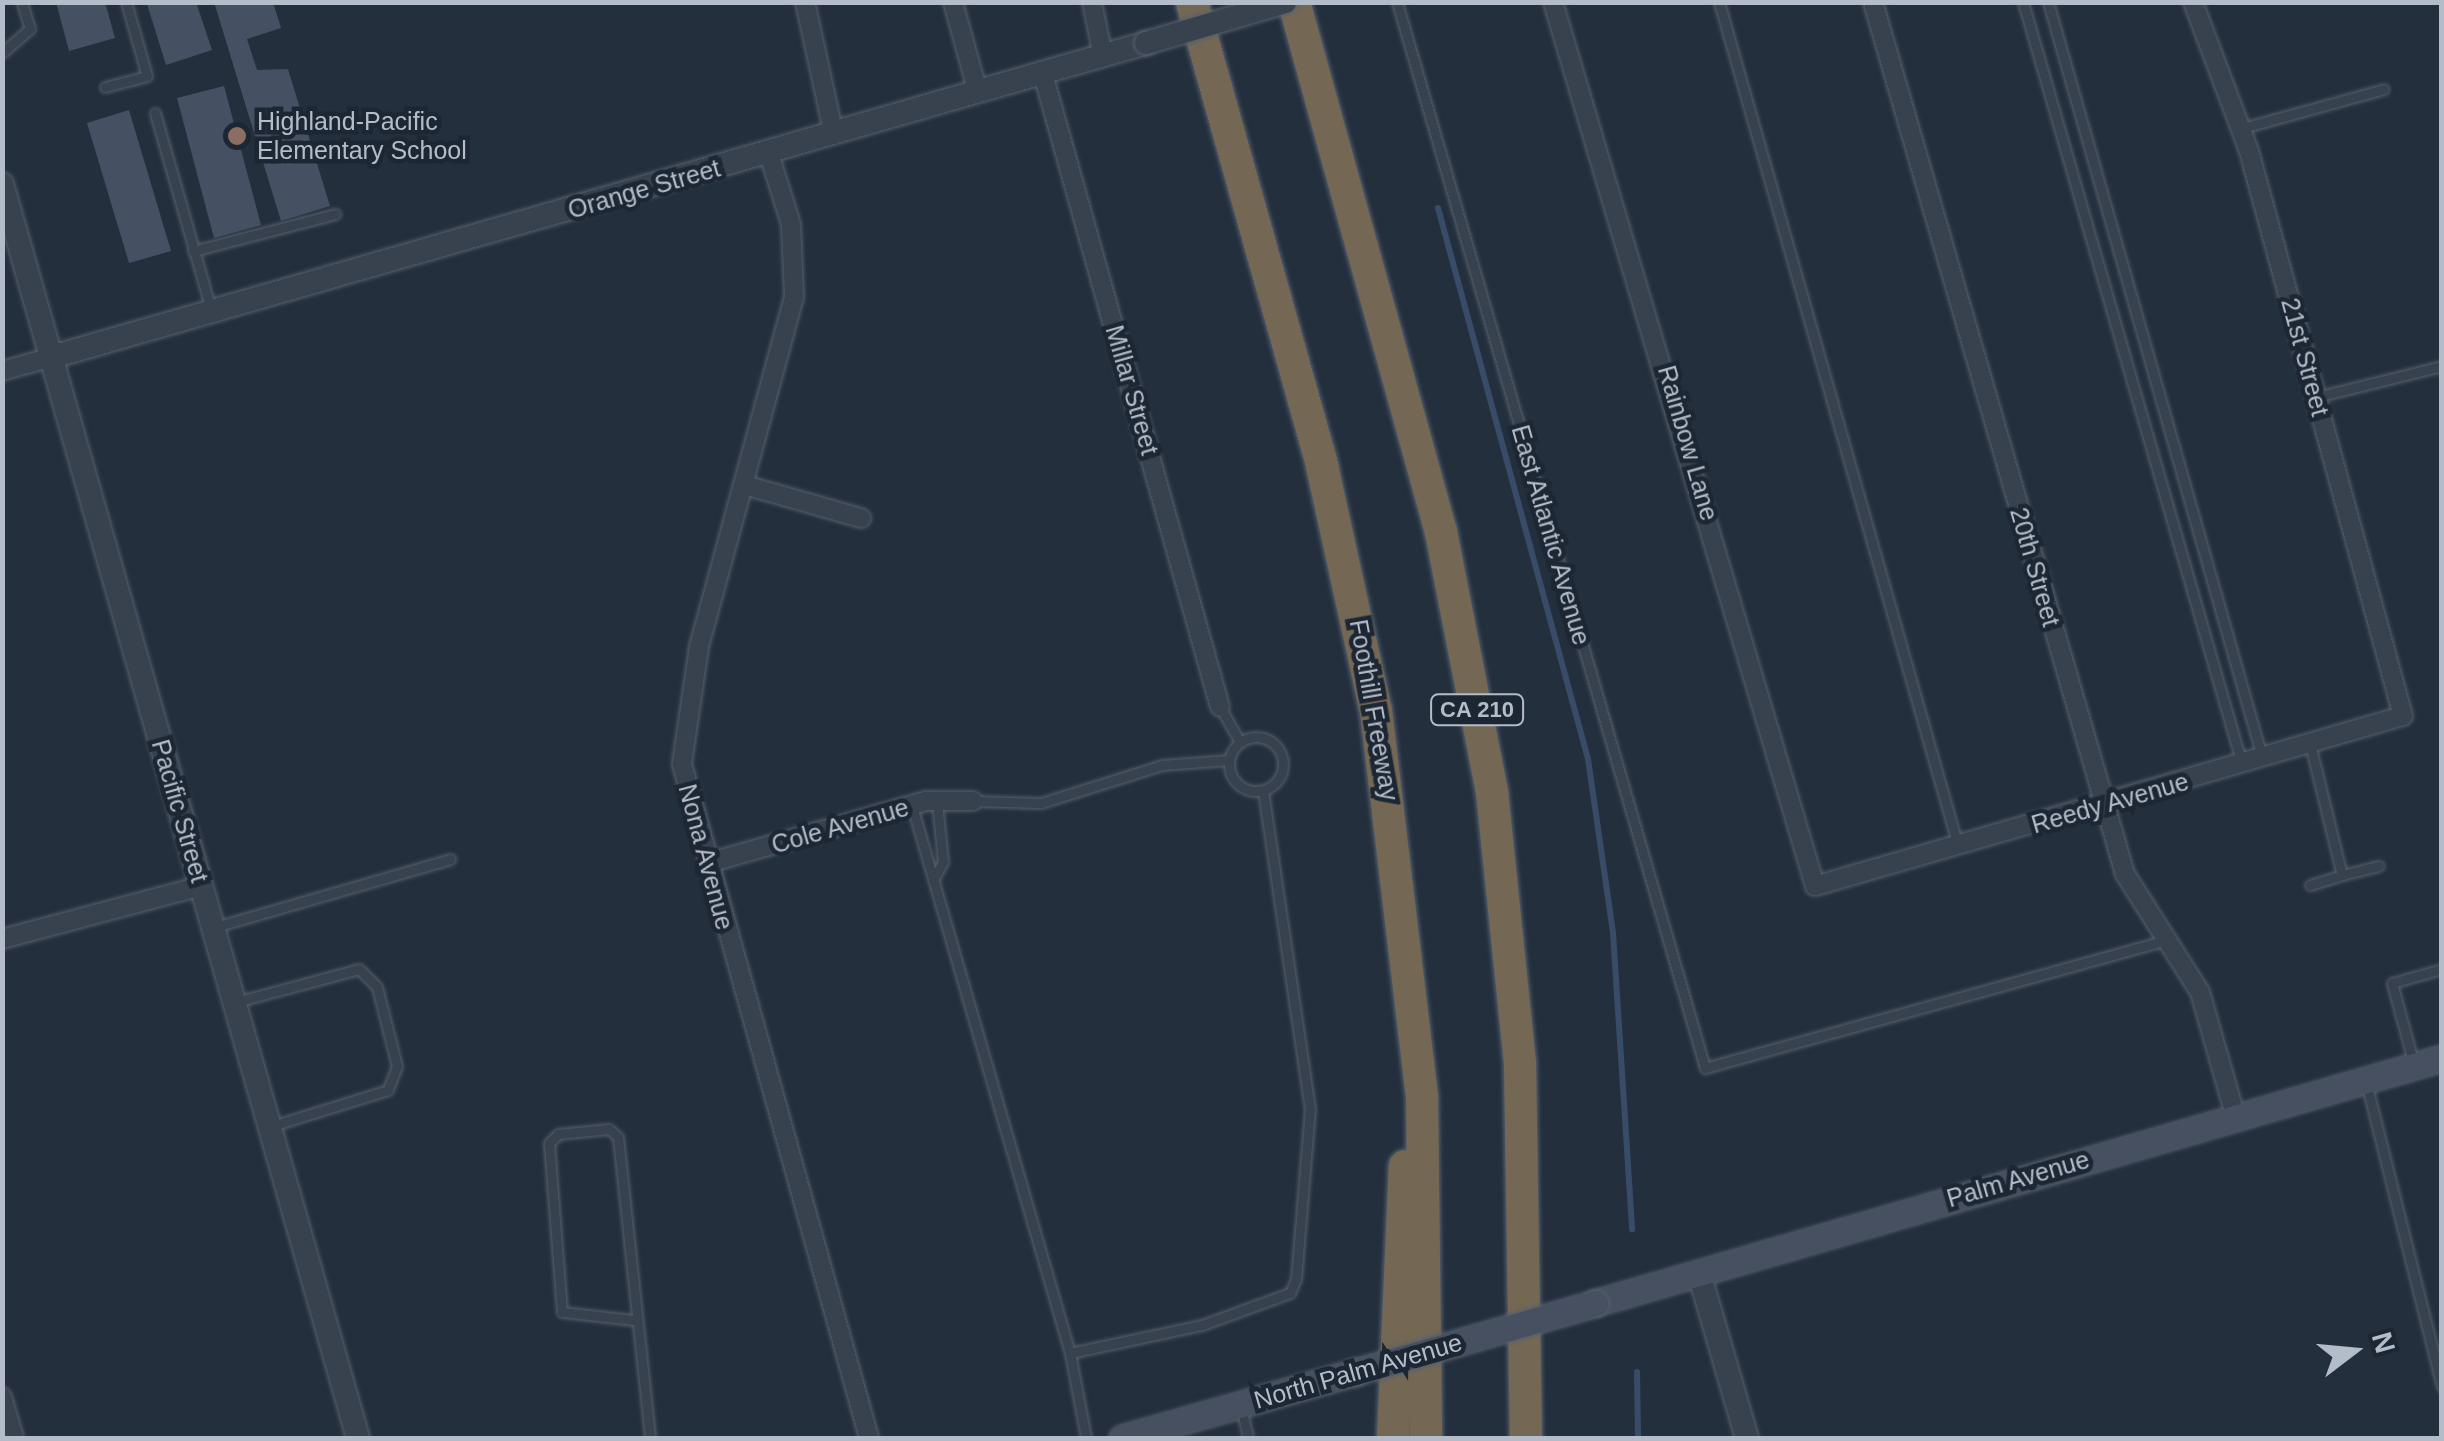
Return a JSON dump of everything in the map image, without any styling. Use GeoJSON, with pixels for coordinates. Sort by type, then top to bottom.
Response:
{"type":"FeatureCollection","features":[{"type":"Feature","properties":{"kind":"highway","name":"Foothill Freeway"},"geometry":{"type":"LineString","coordinates":[[1192,2],[1326,483],[1396,832],[1422,1097],[1426,1438]]}},
{"type":"Feature","properties":{"kind":"highway","name":"CA 210"},"geometry":{"type":"LineString","coordinates":[[1294,2],[1442,532],[1492,792],[1520,1063],[1526,1438]]}},
{"type":"Feature","properties":{"kind":"highway"},"geometry":{"type":"LineString","coordinates":[[1393,1438],[1405,1126],[1396,832]]}},
{"type":"Feature","properties":{"kind":"main road","name":"Palm Avenue"},"geometry":{"type":"LineString","coordinates":[[1595,1303],[2442,1058]]}},
{"type":"Feature","properties":{"kind":"main road","name":"North Palm Avenue"},"geometry":{"type":"LineString","coordinates":[[1122,1438],[1595,1303]]}},
{"type":"Feature","properties":{"kind":"street"},"geometry":{"type":"LineString","coordinates":[[805,2],[834,135]]}},
{"type":"Feature","properties":{"kind":"street"},"geometry":{"type":"LineString","coordinates":[[953,2],[978,93]]}},
{"type":"Feature","properties":{"kind":"street"},"geometry":{"type":"LineString","coordinates":[[1092,2],[1103,56]]}},
{"type":"Feature","properties":{"kind":"street","name":"Orange Street"},"geometry":{"type":"LineString","coordinates":[[2,371],[769,154],[1285,2]]}},
{"type":"Feature","properties":{"kind":"street","name":"Rainbow Lane"},"geometry":{"type":"LineString","coordinates":[[1553,2],[1815,886]]}},
{"type":"Feature","properties":{"kind":"street","name":"20th Street"},"geometry":{"type":"LineString","coordinates":[[1873,2],[2125,874],[2200,992],[2235,1116]]}},
{"type":"Feature","properties":{"kind":"street","name":"21st Street"},"geometry":{"type":"LineString","coordinates":[[2193,2],[2240,128],[2404,716]]}},
{"type":"Feature","properties":{"kind":"street","name":"Millar Street"},"geometry":{"type":"LineString","coordinates":[[1044,74],[1220,707]]}},
{"type":"Feature","properties":{"kind":"street","name":"Nona Avenue"},"geometry":{"type":"LineString","coordinates":[[769,154],[791,224],[794,297],[686,710],[682,764],[869,1438]]}},
{"type":"Feature","properties":{"kind":"street","name":"Pacific Street"},"geometry":{"type":"LineString","coordinates":[[2,184],[358,1438]]}},
{"type":"Feature","properties":{"kind":"street"},"geometry":{"type":"LineString","coordinates":[[745,485],[862,518]]}},
{"type":"Feature","properties":{"kind":"street","name":"Reedy Avenue"},"geometry":{"type":"LineString","coordinates":[[1815,886],[2104,806],[2404,716]]}},
{"type":"Feature","properties":{"kind":"street","name":"Cole Avenue"},"geometry":{"type":"LineString","coordinates":[[708,862],[912,806],[973,802]]}},
{"type":"Feature","properties":{"kind":"street"},"geometry":{"type":"LineString","coordinates":[[2,939],[201,886]]}},
{"type":"Feature","properties":{"kind":"street"},"geometry":{"type":"LineString","coordinates":[[1699,1273],[1746,1438]]}},
{"type":"Feature","properties":{"kind":"street"},"geometry":{"type":"LineString","coordinates":[[2,1397],[14,1438]]}},
{"type":"Feature","properties":{"kind":"lane"},"geometry":{"type":"LineString","coordinates":[[2,53],[30,30],[22,2]]}},
{"type":"Feature","properties":{"kind":"lane"},"geometry":{"type":"LineString","coordinates":[[105,87],[147,76],[126,2]]}},
{"type":"Feature","properties":{"kind":"lane","name":"East Atlantic Avenue"},"geometry":{"type":"LineString","coordinates":[[1397,2],[1705,1068],[2167,940]]}},
{"type":"Feature","properties":{"kind":"lane"},"geometry":{"type":"LineString","coordinates":[[1719,2],[1958,846]]}},
{"type":"Feature","properties":{"kind":"lane"},"geometry":{"type":"LineString","coordinates":[[2023,2],[2242,764]]}},
{"type":"Feature","properties":{"kind":"lane"},"geometry":{"type":"LineString","coordinates":[[2048,2],[2262,757]]}},
{"type":"Feature","properties":{"kind":"lane"},"geometry":{"type":"LineString","coordinates":[[2240,128],[2384,89]]}},
{"type":"Feature","properties":{"kind":"lane"},"geometry":{"type":"LineString","coordinates":[[155,113],[212,312]]}},
{"type":"Feature","properties":{"kind":"lane"},"geometry":{"type":"LineString","coordinates":[[193,251],[335,214]]}},
{"type":"Feature","properties":{"kind":"lane"},"geometry":{"type":"LineString","coordinates":[[2316,397],[2442,366]]}},
{"type":"Feature","properties":{"kind":"lane"},"geometry":{"type":"LineString","coordinates":[[1220,707],[1240,742]]}},
{"type":"Feature","properties":{"kind":"lane"},"geometry":{"type":"LineString","coordinates":[[1229,760],[1240,742],[1265,738],[1282,756],[1282,774],[1263,790]]}},
{"type":"Feature","properties":{"kind":"lane"},"geometry":{"type":"LineString","coordinates":[[2310,744],[2342,876]]}},
{"type":"Feature","properties":{"kind":"lane"},"geometry":{"type":"LineString","coordinates":[[1229,760],[1238,784],[1263,790]]}},
{"type":"Feature","properties":{"kind":"lane"},"geometry":{"type":"LineString","coordinates":[[973,802],[1041,802],[1162,765],[1229,760]]}},
{"type":"Feature","properties":{"kind":"lane"},"geometry":{"type":"LineString","coordinates":[[1070,1353],[1202,1325],[1290,1293],[1296,1278],[1310,1108],[1263,790]]}},
{"type":"Feature","properties":{"kind":"lane"},"geometry":{"type":"LineString","coordinates":[[933,880],[942,862],[937,802]]}},
{"type":"Feature","properties":{"kind":"lane"},"geometry":{"type":"LineString","coordinates":[[912,806],[1070,1353],[1086,1438]]}},
{"type":"Feature","properties":{"kind":"lane"},"geometry":{"type":"LineString","coordinates":[[213,927],[450,858]]}},
{"type":"Feature","properties":{"kind":"lane"},"geometry":{"type":"LineString","coordinates":[[2310,885],[2380,866]]}},
{"type":"Feature","properties":{"kind":"lane"},"geometry":{"type":"LineString","coordinates":[[234,1003],[360,969],[377,987],[397,1066],[388,1090],[269,1127]]}},
{"type":"Feature","properties":{"kind":"lane"},"geometry":{"type":"LineString","coordinates":[[2414,1066],[2392,984],[2442,969]]}},
{"type":"Feature","properties":{"kind":"lane"},"geometry":{"type":"LineString","coordinates":[[2366,1079],[2442,1388]]}},
{"type":"Feature","properties":{"kind":"lane"},"geometry":{"type":"LineString","coordinates":[[632,1320],[562,1312],[549,1143],[558,1134],[609,1130],[618,1137],[632,1320],[647,1356],[650,1438]]}},
{"type":"Feature","properties":{"kind":"lane"},"geometry":{"type":"LineString","coordinates":[[1241,1405],[1248,1438]]}},
{"type":"Feature","properties":{"kind":"building"},"geometry":{"type":"Polygon","coordinates":[[[56,2],[105,2],[115,38],[69,51],[56,2]]]}},
{"type":"Feature","properties":{"kind":"building"},"geometry":{"type":"Polygon","coordinates":[[[196,2],[212,50],[166,65],[147,4],[196,2]]]}},
{"type":"Feature","properties":{"kind":"building"},"geometry":{"type":"Polygon","coordinates":[[[214,2],[273,2],[281,28],[247,39],[257,70],[288,69],[330,206],[281,221],[214,2]]]}},
{"type":"Feature","properties":{"kind":"building"},"geometry":{"type":"Polygon","coordinates":[[[224,86],[261,225],[214,238],[177,98],[224,86]]]}},
{"type":"Feature","properties":{"kind":"building"},"geometry":{"type":"Polygon","coordinates":[[[129,110],[171,251],[129,263],[87,123],[129,110]]]}},
{"type":"Feature","properties":{"kind":"waterway"},"geometry":{"type":"LineString","coordinates":[[1438,208],[1588,759],[1613,933],[1632,1229]]}},
{"type":"Feature","properties":{"kind":"waterway"},"geometry":{"type":"LineString","coordinates":[[1637,1372],[1638,1438]]}},
{"type":"Feature","properties":{"kind":"place","name":"Highland-Pacific Elementary School"},"geometry":{"type":"Point","coordinates":[237,136]}}]}
